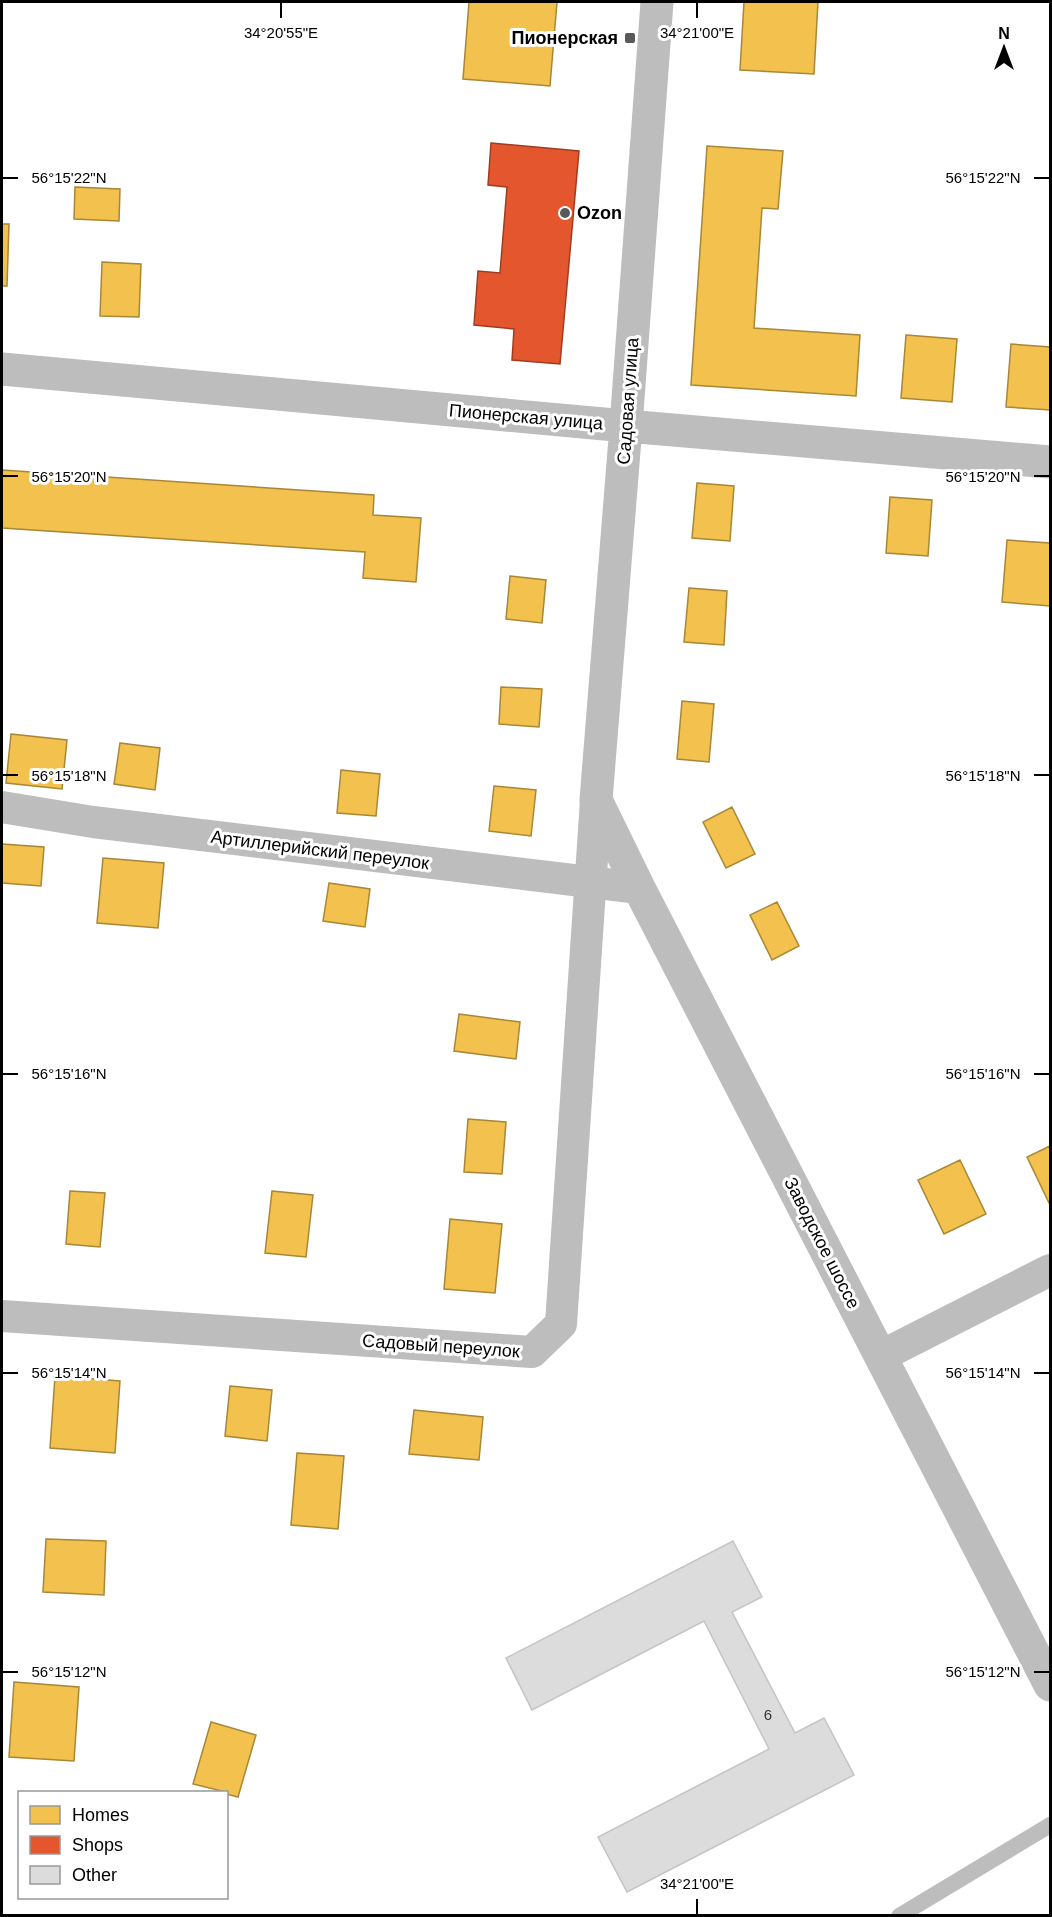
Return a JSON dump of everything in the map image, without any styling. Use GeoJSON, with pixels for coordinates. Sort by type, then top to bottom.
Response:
{"type":"FeatureCollection","features":[{"type":"Feature","properties":{"kind":"street","name":"Садовая улица"},"geometry":{"type":"LineString","coordinates":[[596,800],[657,2]]}},
{"type":"Feature","properties":{"kind":"street","name":"Пионерская улица"},"geometry":{"type":"LineString","coordinates":[[2,369],[1050,462]]}},
{"type":"Feature","properties":{"kind":"street","name":"Садовый переулок"},"geometry":{"type":"LineString","coordinates":[[2,1316],[532,1352],[561,1324],[596,800]]}},
{"type":"Feature","properties":{"kind":"street","name":"Заводское шоссе"},"geometry":{"type":"LineString","coordinates":[[596,800],[639,888],[1050,1685]]}},
{"type":"Feature","properties":{"kind":"street","name":"Артиллерийский переулок"},"geometry":{"type":"LineString","coordinates":[[2,807],[93,822],[639,888]]}},
{"type":"Feature","properties":{"kind":"street"},"geometry":{"type":"LineString","coordinates":[[881,1356],[1050,1270]]}},
{"type":"Feature","properties":{"kind":"lane"},"geometry":{"type":"LineString","coordinates":[[899,1916],[1050,1825]]}},
{"type":"Feature","properties":{"kind":"building: Homes"},"geometry":{"type":"Polygon","coordinates":[[[469,2],[557,2],[550,86],[463,79],[469,2]]]}},
{"type":"Feature","properties":{"kind":"building: Homes"},"geometry":{"type":"Polygon","coordinates":[[[744,2],[818,2],[814,74],[740,70],[744,2]]]}},
{"type":"Feature","properties":{"kind":"building: Homes"},"geometry":{"type":"Polygon","coordinates":[[[707,146],[783,151],[778,209],[762,208],[754,328],[860,335],[856,396],[691,385],[707,146]]]}},
{"type":"Feature","properties":{"kind":"building: Homes"},"geometry":{"type":"Polygon","coordinates":[[[75,187],[120,189],[119,221],[74,219],[75,187]]]}},
{"type":"Feature","properties":{"kind":"building: Homes"},"geometry":{"type":"Polygon","coordinates":[[[2,224],[9,224],[7,286],[2,286],[2,224]]]}},
{"type":"Feature","properties":{"kind":"building: Homes"},"geometry":{"type":"Polygon","coordinates":[[[102,262],[141,264],[139,317],[100,316],[102,262]]]}},
{"type":"Feature","properties":{"kind":"building: Homes"},"geometry":{"type":"Polygon","coordinates":[[[906,335],[957,339],[952,402],[901,398],[906,335]]]}},
{"type":"Feature","properties":{"kind":"building: Homes"},"geometry":{"type":"Polygon","coordinates":[[[1011,344],[1050,347],[1050,410],[1006,407],[1011,344]]]}},
{"type":"Feature","properties":{"kind":"building: Homes"},"geometry":{"type":"Polygon","coordinates":[[[2,470],[374,495],[373,515],[421,518],[416,582],[363,578],[365,552],[2,528],[2,470]]]}},
{"type":"Feature","properties":{"kind":"building: Homes"},"geometry":{"type":"Polygon","coordinates":[[[697,483],[734,486],[730,541],[692,538],[697,483]]]}},
{"type":"Feature","properties":{"kind":"building: Homes"},"geometry":{"type":"Polygon","coordinates":[[[890,497],[932,500],[928,556],[886,553],[890,497]]]}},
{"type":"Feature","properties":{"kind":"building: Homes"},"geometry":{"type":"Polygon","coordinates":[[[1007,540],[1050,543],[1050,606],[1002,602],[1007,540]]]}},
{"type":"Feature","properties":{"kind":"building: Homes"},"geometry":{"type":"Polygon","coordinates":[[[510,576],[546,580],[542,623],[506,619],[510,576]]]}},
{"type":"Feature","properties":{"kind":"building: Homes"},"geometry":{"type":"Polygon","coordinates":[[[689,588],[727,591],[724,645],[684,642],[689,588]]]}},
{"type":"Feature","properties":{"kind":"building: Homes"},"geometry":{"type":"Polygon","coordinates":[[[501,687],[542,689],[539,727],[499,724],[501,687]]]}},
{"type":"Feature","properties":{"kind":"building: Homes"},"geometry":{"type":"Polygon","coordinates":[[[682,701],[714,704],[709,762],[677,759],[682,701]]]}},
{"type":"Feature","properties":{"kind":"building: Homes"},"geometry":{"type":"Polygon","coordinates":[[[11,734],[67,740],[62,789],[6,783],[11,734]]]}},
{"type":"Feature","properties":{"kind":"building: Homes"},"geometry":{"type":"Polygon","coordinates":[[[120,743],[160,748],[155,790],[114,784],[120,743]]]}},
{"type":"Feature","properties":{"kind":"building: Homes"},"geometry":{"type":"Polygon","coordinates":[[[341,770],[380,774],[376,816],[337,813],[341,770]]]}},
{"type":"Feature","properties":{"kind":"building: Homes"},"geometry":{"type":"Polygon","coordinates":[[[494,786],[536,790],[531,836],[489,831],[494,786]]]}},
{"type":"Feature","properties":{"kind":"building: Homes"},"geometry":{"type":"Polygon","coordinates":[[[732,807],[755,854],[726,868],[703,822],[732,807]]]}},
{"type":"Feature","properties":{"kind":"building: Homes"},"geometry":{"type":"Polygon","coordinates":[[[2,844],[44,847],[41,886],[2,883],[2,844]]]}},
{"type":"Feature","properties":{"kind":"building: Homes"},"geometry":{"type":"Polygon","coordinates":[[[103,858],[164,863],[158,928],[97,923],[103,858]]]}},
{"type":"Feature","properties":{"kind":"building: Homes"},"geometry":{"type":"Polygon","coordinates":[[[329,883],[370,889],[365,927],[323,921],[329,883]]]}},
{"type":"Feature","properties":{"kind":"building: Homes"},"geometry":{"type":"Polygon","coordinates":[[[777,902],[799,946],[772,960],[750,915],[777,902]]]}},
{"type":"Feature","properties":{"kind":"building: Homes"},"geometry":{"type":"Polygon","coordinates":[[[459,1014],[520,1022],[516,1059],[454,1051],[459,1014]]]}},
{"type":"Feature","properties":{"kind":"building: Homes"},"geometry":{"type":"Polygon","coordinates":[[[468,1119],[506,1122],[502,1174],[464,1172],[468,1119]]]}},
{"type":"Feature","properties":{"kind":"building: Homes"},"geometry":{"type":"Polygon","coordinates":[[[1050,1146],[1050,1205],[1027,1157],[1050,1146]]]}},
{"type":"Feature","properties":{"kind":"building: Homes"},"geometry":{"type":"Polygon","coordinates":[[[960,1160],[986,1214],[944,1234],[918,1180],[960,1160]]]}},
{"type":"Feature","properties":{"kind":"building: Homes"},"geometry":{"type":"Polygon","coordinates":[[[70,1191],[105,1193],[100,1247],[66,1244],[70,1191]]]}},
{"type":"Feature","properties":{"kind":"building: Homes"},"geometry":{"type":"Polygon","coordinates":[[[272,1191],[313,1195],[306,1257],[265,1253],[272,1191]]]}},
{"type":"Feature","properties":{"kind":"building: Homes"},"geometry":{"type":"Polygon","coordinates":[[[450,1219],[502,1224],[495,1293],[444,1289],[450,1219]]]}},
{"type":"Feature","properties":{"kind":"building: Homes"},"geometry":{"type":"Polygon","coordinates":[[[55,1376],[120,1381],[115,1453],[50,1448],[55,1376]]]}},
{"type":"Feature","properties":{"kind":"building: Homes"},"geometry":{"type":"Polygon","coordinates":[[[230,1386],[272,1390],[267,1441],[225,1436],[230,1386]]]}},
{"type":"Feature","properties":{"kind":"building: Homes"},"geometry":{"type":"Polygon","coordinates":[[[414,1410],[483,1417],[479,1460],[409,1454],[414,1410]]]}},
{"type":"Feature","properties":{"kind":"building: Homes"},"geometry":{"type":"Polygon","coordinates":[[[297,1453],[344,1456],[338,1529],[291,1525],[297,1453]]]}},
{"type":"Feature","properties":{"kind":"building: Homes"},"geometry":{"type":"Polygon","coordinates":[[[46,1539],[106,1541],[104,1595],[43,1592],[46,1539]]]}},
{"type":"Feature","properties":{"kind":"building: Homes"},"geometry":{"type":"Polygon","coordinates":[[[14,1682],[79,1687],[74,1761],[9,1757],[14,1682]]]}},
{"type":"Feature","properties":{"kind":"building: Homes"},"geometry":{"type":"Polygon","coordinates":[[[211,1722],[256,1735],[238,1797],[228,1794],[228,1791],[193,1784],[211,1722]]]}},
{"type":"Feature","properties":{"kind":"building: Shops"},"geometry":{"type":"Polygon","coordinates":[[[491,143],[579,151],[560,364],[512,360],[514,329],[474,325],[478,271],[500,273],[507,187],[488,185],[491,143]]]}},
{"type":"Feature","properties":{"kind":"building: Other"},"geometry":{"type":"Polygon","coordinates":[[[733,1541],[762,1597],[732,1612],[795,1733],[824,1718],[854,1775],[627,1892],[598,1837],[769,1749],[704,1621],[532,1710],[506,1658],[733,1541]]]}},
{"type":"Feature","properties":{"kind":"place","name":"Пионерская"},"geometry":{"type":"Point","coordinates":[630,38]}},
{"type":"Feature","properties":{"kind":"place","name":"Ozon"},"geometry":{"type":"Point","coordinates":[565,213]}}]}
